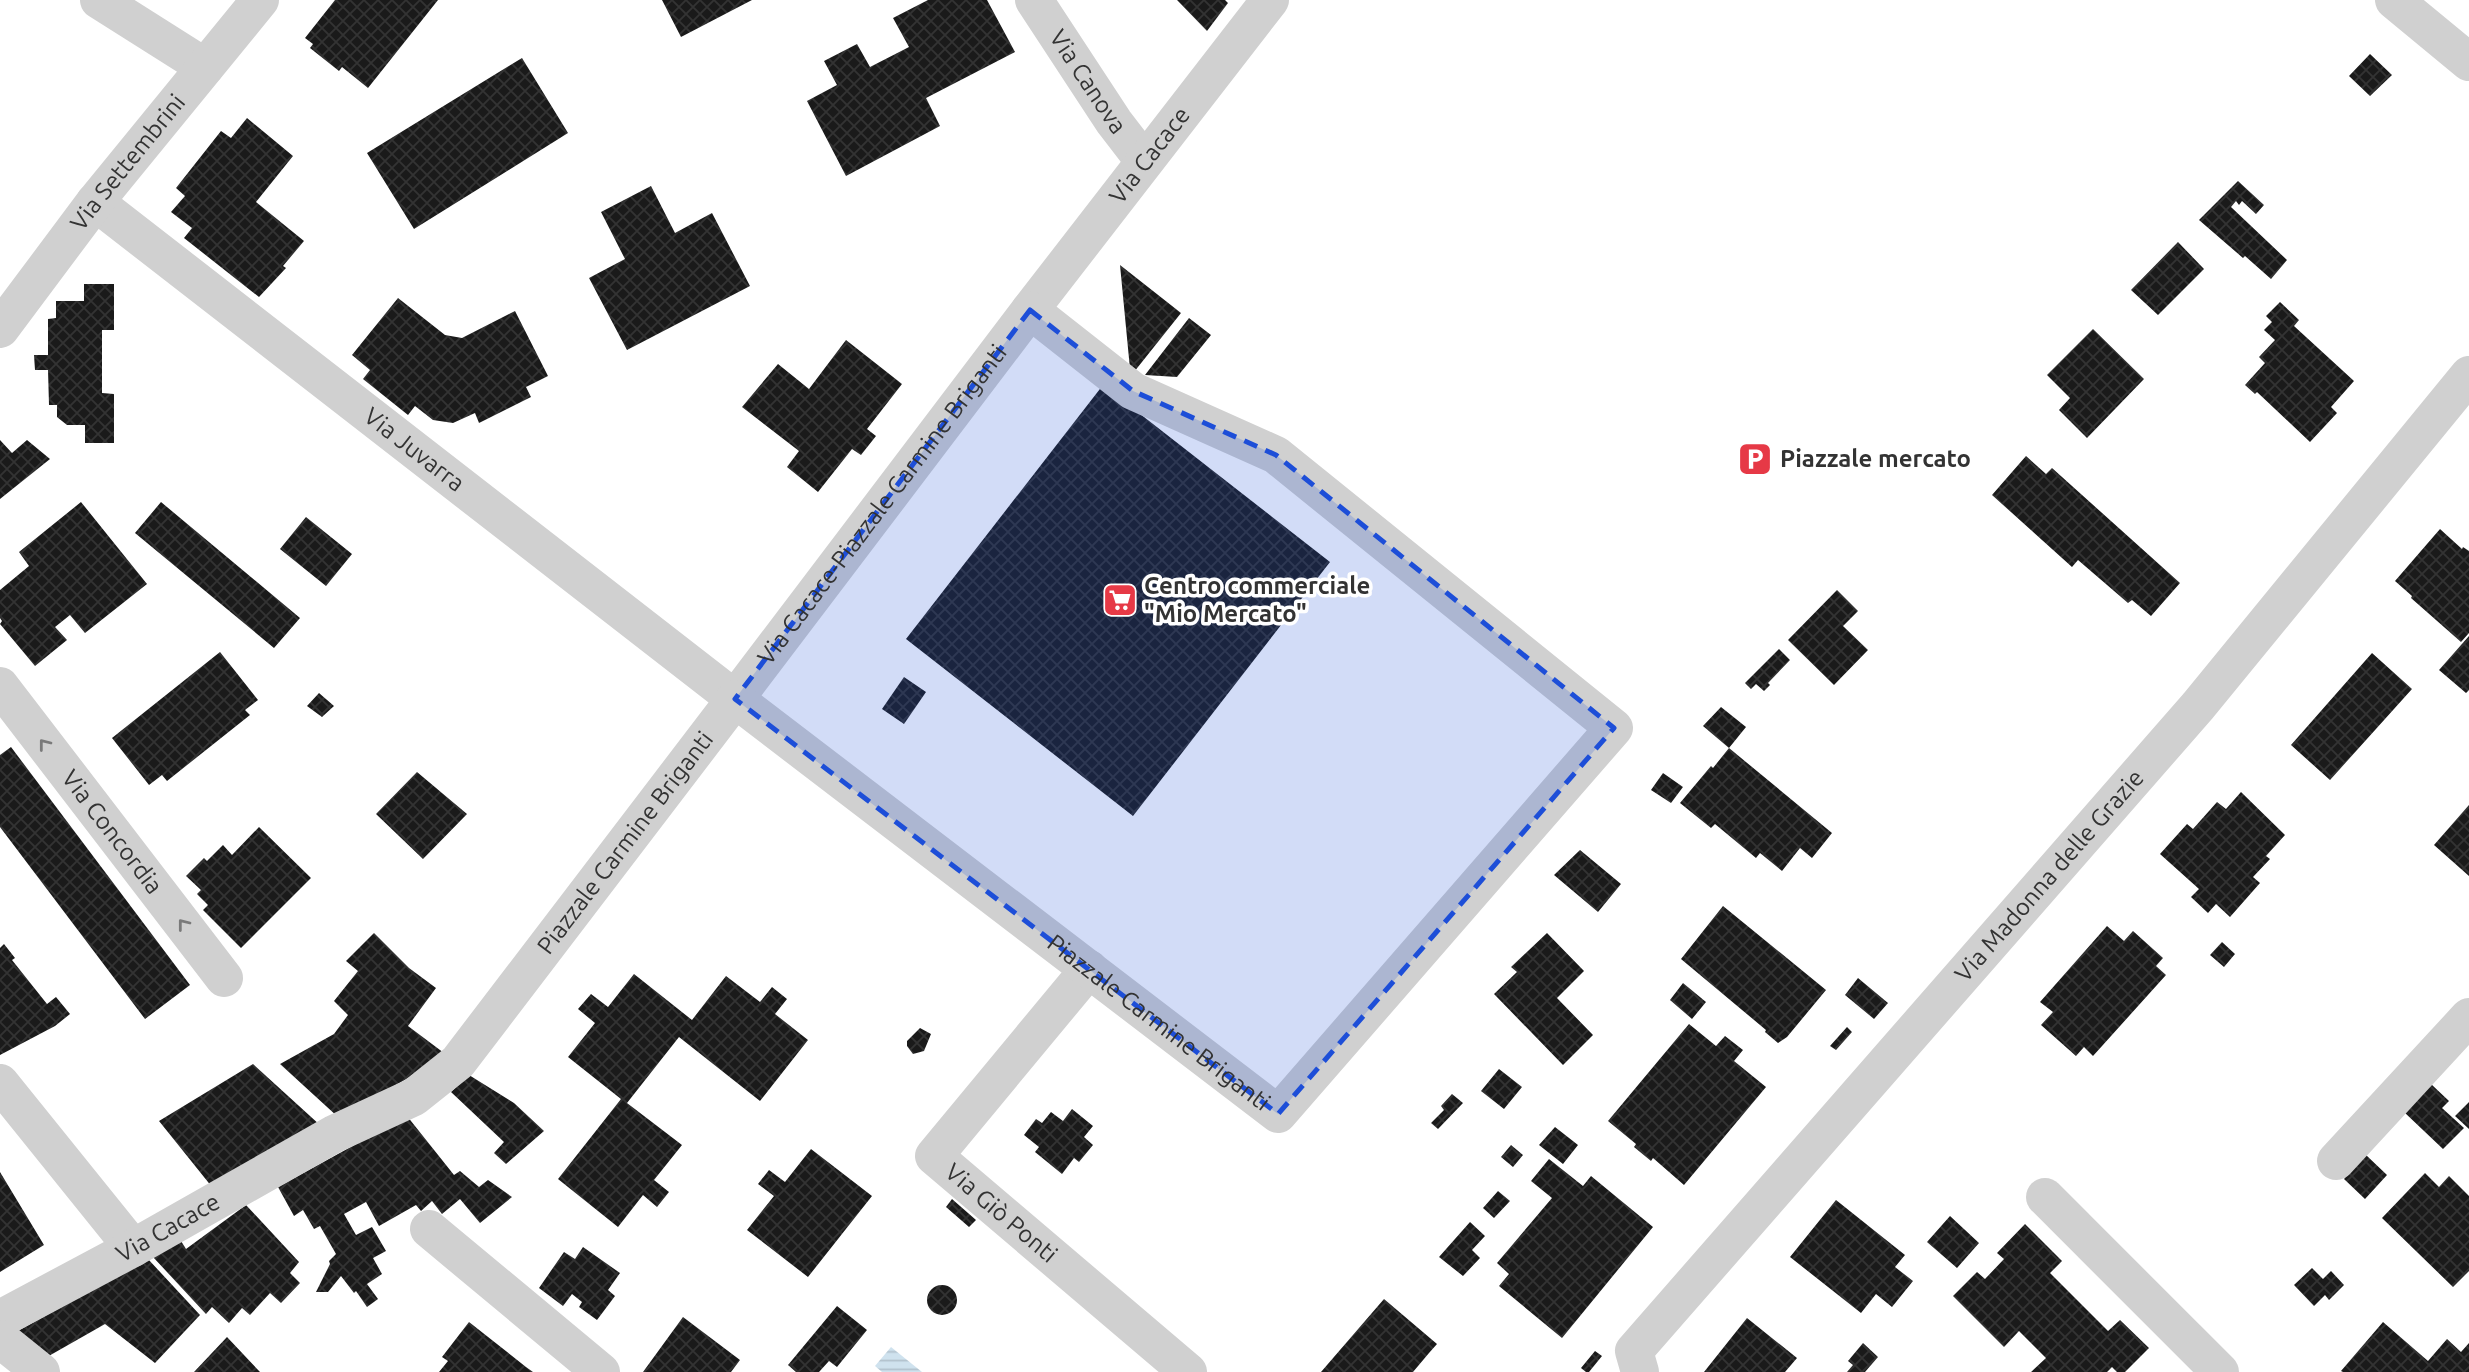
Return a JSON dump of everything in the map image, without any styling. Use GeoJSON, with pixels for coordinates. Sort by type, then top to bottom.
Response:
{"type":"FeatureCollection","features":[{"type":"Feature","properties":{"kind":"street"},"geometry":{"type":"LineString","coordinates":[[99,0],[205,67]]}},
{"type":"Feature","properties":{"kind":"street","name":"Via Settembrini"},"geometry":{"type":"LineString","coordinates":[[0,329],[95,202],[260,0]]}},
{"type":"Feature","properties":{"kind":"street","name":"Via Canova"},"geometry":{"type":"LineString","coordinates":[[1034,0],[1114,122],[1144,162]]}},
{"type":"Feature","properties":{"kind":"street","name":"Via Cacace"},"geometry":{"type":"LineString","coordinates":[[1030,310],[1270,0]]}},
{"type":"Feature","properties":{"kind":"street"},"geometry":{"type":"LineString","coordinates":[[2394,0],[2469,62]]}},
{"type":"Feature","properties":{"kind":"street","name":"Via Juvarra"},"geometry":{"type":"LineString","coordinates":[[95,202],[735,699]]}},
{"type":"Feature","properties":{"kind":"street","name":"Via Cacace-Piazzale Carmine Briganti"},"geometry":{"type":"LineString","coordinates":[[735,699],[1030,310]]}},
{"type":"Feature","properties":{"kind":"street","name":"Piazzale Carmine Briganti"},"geometry":{"type":"LineString","coordinates":[[334,1134],[414,1097],[458,1062],[735,699],[1278,1115],[1614,728],[1276,455],[1133,391],[1030,310]]}},
{"type":"Feature","properties":{"kind":"street","name":"Via Madonna delle Grazie"},"geometry":{"type":"LineString","coordinates":[[1640,1372],[1634,1351],[2199,706],[2469,375]]}},
{"type":"Feature","properties":{"kind":"street","name":"Via Concordia"},"geometry":{"type":"LineString","coordinates":[[0,686],[224,978]]}},
{"type":"Feature","properties":{"kind":"street","name":"Via Giò Ponti"},"geometry":{"type":"LineString","coordinates":[[1089,969],[934,1156],[1188,1372]]}},
{"type":"Feature","properties":{"kind":"street"},"geometry":{"type":"LineString","coordinates":[[2336,1161],[2469,1017]]}},
{"type":"Feature","properties":{"kind":"street"},"geometry":{"type":"LineString","coordinates":[[0,1083],[133,1248]]}},
{"type":"Feature","properties":{"kind":"street","name":"Via Cacace"},"geometry":{"type":"LineString","coordinates":[[0,1319],[133,1248],[334,1134]]}},
{"type":"Feature","properties":{"kind":"street"},"geometry":{"type":"LineString","coordinates":[[2045,1197],[2220,1372]]}},
{"type":"Feature","properties":{"kind":"street"},"geometry":{"type":"LineString","coordinates":[[429,1229],[601,1372]]}},
{"type":"Feature","properties":{"kind":"street"},"geometry":{"type":"LineString","coordinates":[[0,1339],[41,1372]]}},
{"type":"Feature","properties":{"kind":"highlighted area"},"geometry":{"type":"Polygon","coordinates":[[[1030,310],[1133,391],[1276,455],[1614,728],[1278,1114],[735,699],[1030,310]]]}},
{"type":"Feature","properties":{"kind":"water"},"geometry":{"type":"Polygon","coordinates":[[[891,1347],[922,1372],[882,1372],[875,1366],[891,1347]]]}},
{"type":"Feature","properties":{"kind":"building"},"geometry":{"type":"Polygon","coordinates":[[[335,0],[438,0],[368,88],[342,67],[339,71],[310,48],[313,44],[305,38],[335,0]]]}},
{"type":"Feature","properties":{"kind":"building"},"geometry":{"type":"Polygon","coordinates":[[[662,0],[752,0],[681,37],[662,0]]]}},
{"type":"Feature","properties":{"kind":"building"},"geometry":{"type":"Polygon","coordinates":[[[928,0],[987,0],[1015,52],[926,98],[940,126],[846,176],[807,101],[837,85],[824,61],[857,44],[870,67],[909,47],[893,18],[928,0]]]}},
{"type":"Feature","properties":{"kind":"building"},"geometry":{"type":"Polygon","coordinates":[[[1177,0],[1225,0],[1228,3],[1207,31],[1177,0]]]}},
{"type":"Feature","properties":{"kind":"building"},"geometry":{"type":"Polygon","coordinates":[[[2370,54],[2392,75],[2370,96],[2349,76],[2370,54]]]}},
{"type":"Feature","properties":{"kind":"building"},"geometry":{"type":"Polygon","coordinates":[[[522,58],[568,133],[414,229],[367,153],[522,58]]]}},
{"type":"Feature","properties":{"kind":"building"},"geometry":{"type":"Polygon","coordinates":[[[247,118],[293,156],[256,202],[304,241],[283,266],[286,268],[259,297],[184,238],[192,228],[171,212],[185,196],[176,188],[221,131],[231,138],[247,118]]]}},
{"type":"Feature","properties":{"kind":"building"},"geometry":{"type":"Polygon","coordinates":[[[2238,181],[2264,205],[2256,214],[2242,201],[2239,205],[2236,201],[2231,207],[2287,260],[2271,279],[2199,220],[2238,181]]]}},
{"type":"Feature","properties":{"kind":"building"},"geometry":{"type":"Polygon","coordinates":[[[651,186],[675,233],[712,213],[750,286],[627,350],[589,278],[625,259],[601,212],[651,186]]]}},
{"type":"Feature","properties":{"kind":"building"},"geometry":{"type":"Polygon","coordinates":[[[2178,242],[2204,269],[2158,315],[2131,290],[2178,242]]]}},
{"type":"Feature","properties":{"kind":"building"},"geometry":{"type":"Polygon","coordinates":[[[1120,265],[1181,313],[1134,372],[1130,369],[1120,265]]]}},
{"type":"Feature","properties":{"kind":"building"},"geometry":{"type":"Polygon","coordinates":[[[84,284],[114,284],[114,330],[102,330],[102,393],[114,394],[114,443],[85,443],[85,425],[67,425],[57,417],[57,405],[49,405],[48,370],[35,370],[34,355],[48,355],[48,319],[56,318],[56,301],[84,301],[84,284]]]}},
{"type":"Feature","properties":{"kind":"building"},"geometry":{"type":"Polygon","coordinates":[[[398,298],[445,335],[462,338],[515,311],[548,376],[526,387],[531,397],[479,423],[475,413],[453,423],[433,420],[415,406],[408,415],[363,379],[370,370],[352,355],[398,298]]]}},
{"type":"Feature","properties":{"kind":"building"},"geometry":{"type":"Polygon","coordinates":[[[2280,302],[2299,320],[2294,326],[2354,381],[2331,407],[2337,413],[2310,442],[2257,392],[2255,394],[2245,385],[2265,363],[2259,357],[2275,340],[2264,330],[2272,322],[2266,316],[2280,302]]]}},
{"type":"Feature","properties":{"kind":"building"},"geometry":{"type":"Polygon","coordinates":[[[1189,318],[1211,335],[1177,377],[1145,375],[1189,318]]]}},
{"type":"Feature","properties":{"kind":"building"},"geometry":{"type":"Polygon","coordinates":[[[2093,329],[2144,379],[2087,438],[2059,410],[2070,398],[2047,375],[2093,329]]]}},
{"type":"Feature","properties":{"kind":"building"},"geometry":{"type":"Polygon","coordinates":[[[846,340],[902,384],[867,429],[876,436],[861,455],[852,449],[818,492],[787,467],[799,451],[742,407],[778,364],[809,389],[846,340]]]}},
{"type":"Feature","properties":{"kind":"building"},"geometry":{"type":"Polygon","coordinates":[[[1103,385],[1330,562],[1133,816],[906,639],[1103,385]]]}},
{"type":"Feature","properties":{"kind":"building"},"geometry":{"type":"Polygon","coordinates":[[[0,440],[12,453],[27,440],[50,459],[0,499],[0,440]]]}},
{"type":"Feature","properties":{"kind":"building"},"geometry":{"type":"Polygon","coordinates":[[[2026,456],[2046,474],[2052,468],[2180,583],[2151,616],[2132,600],[2128,603],[2078,560],[2072,567],[1992,495],[2026,456]]]}},
{"type":"Feature","properties":{"kind":"building"},"geometry":{"type":"Polygon","coordinates":[[[81,502],[147,584],[85,633],[70,615],[55,627],[67,640],[35,666],[0,624],[0,590],[29,566],[19,552],[81,502]]]}},
{"type":"Feature","properties":{"kind":"building"},"geometry":{"type":"Polygon","coordinates":[[[161,502],[300,618],[274,648],[135,533],[161,502]]]}},
{"type":"Feature","properties":{"kind":"building"},"geometry":{"type":"Polygon","coordinates":[[[306,517],[352,554],[326,586],[280,549],[306,517]]]}},
{"type":"Feature","properties":{"kind":"building"},"geometry":{"type":"Polygon","coordinates":[[[2440,529],[2462,549],[2463,547],[2469,551],[2469,633],[2461,642],[2395,581],[2440,529]]]}},
{"type":"Feature","properties":{"kind":"building"},"geometry":{"type":"Polygon","coordinates":[[[1837,590],[1858,611],[1843,626],[1868,650],[1834,685],[1788,640],[1837,590]]]}},
{"type":"Feature","properties":{"kind":"building"},"geometry":{"type":"Polygon","coordinates":[[[2469,636],[2469,690],[2466,693],[2439,670],[2469,636]]]}},
{"type":"Feature","properties":{"kind":"building"},"geometry":{"type":"Polygon","coordinates":[[[1779,649],[1790,660],[1764,691],[1756,684],[1751,689],[1745,683],[1779,649]]]}},
{"type":"Feature","properties":{"kind":"building"},"geometry":{"type":"Polygon","coordinates":[[[220,652],[258,700],[245,710],[250,715],[167,781],[162,775],[149,785],[112,738],[220,652]]]}},
{"type":"Feature","properties":{"kind":"building"},"geometry":{"type":"Polygon","coordinates":[[[2372,653],[2412,689],[2330,780],[2291,745],[2372,653]]]}},
{"type":"Feature","properties":{"kind":"building"},"geometry":{"type":"Polygon","coordinates":[[[904,677],[926,692],[904,724],[882,709],[904,677]]]}},
{"type":"Feature","properties":{"kind":"building"},"geometry":{"type":"Polygon","coordinates":[[[319,693],[334,706],[322,717],[307,706],[319,693]]]}},
{"type":"Feature","properties":{"kind":"building"},"geometry":{"type":"Polygon","coordinates":[[[1721,707],[1746,727],[1729,748],[1703,726],[1721,707]]]}},
{"type":"Feature","properties":{"kind":"building"},"geometry":{"type":"Polygon","coordinates":[[[11,747],[190,985],[145,1019],[0,827],[0,755],[11,747]]]}},
{"type":"Feature","properties":{"kind":"building"},"geometry":{"type":"Polygon","coordinates":[[[1729,748],[1832,833],[1812,858],[1800,848],[1782,871],[1760,853],[1756,858],[1715,824],[1711,828],[1680,803],[1729,748]]]}},
{"type":"Feature","properties":{"kind":"building"},"geometry":{"type":"Polygon","coordinates":[[[417,772],[467,814],[423,859],[376,814],[417,772]]]}},
{"type":"Feature","properties":{"kind":"building"},"geometry":{"type":"Polygon","coordinates":[[[1663,773],[1683,787],[1671,803],[1651,790],[1663,773]]]}},
{"type":"Feature","properties":{"kind":"building"},"geometry":{"type":"Polygon","coordinates":[[[2241,792],[2285,835],[2266,856],[2270,859],[2253,877],[2260,883],[2230,917],[2216,904],[2208,913],[2191,897],[2199,889],[2160,854],[2187,824],[2193,829],[2217,802],[2226,809],[2241,792]]]}},
{"type":"Feature","properties":{"kind":"building"},"geometry":{"type":"Polygon","coordinates":[[[2469,805],[2469,876],[2434,845],[2469,805]]]}},
{"type":"Feature","properties":{"kind":"building"},"geometry":{"type":"Polygon","coordinates":[[[259,827],[311,878],[241,948],[203,910],[208,905],[197,894],[201,890],[186,876],[204,858],[207,861],[223,845],[232,855],[259,827]]]}},
{"type":"Feature","properties":{"kind":"building"},"geometry":{"type":"Polygon","coordinates":[[[1580,850],[1621,884],[1598,912],[1554,875],[1580,850]]]}},
{"type":"Feature","properties":{"kind":"building"},"geometry":{"type":"Polygon","coordinates":[[[1723,906],[1826,990],[1787,1037],[1778,1043],[1681,959],[1723,906]]]}},
{"type":"Feature","properties":{"kind":"building"},"geometry":{"type":"Polygon","coordinates":[[[2107,926],[2124,941],[2133,931],[2163,958],[2156,966],[2166,975],[2093,1056],[2084,1047],[2076,1056],[2041,1025],[2053,1012],[2040,1002],[2107,926]]]}},
{"type":"Feature","properties":{"kind":"building"},"geometry":{"type":"Polygon","coordinates":[[[374,933],[409,968],[436,988],[408,1026],[448,1056],[338,1117],[280,1064],[334,1034],[348,1015],[334,1001],[358,971],[346,961],[374,933]]]}},
{"type":"Feature","properties":{"kind":"building"},"geometry":{"type":"Polygon","coordinates":[[[1547,933],[1584,971],[1557,998],[1593,1035],[1563,1065],[1494,994],[1517,972],[1511,967],[1547,933]]]}},
{"type":"Feature","properties":{"kind":"building"},"geometry":{"type":"Polygon","coordinates":[[[2222,942],[2235,954],[2224,967],[2210,955],[2222,942]]]}},
{"type":"Feature","properties":{"kind":"building"},"geometry":{"type":"Polygon","coordinates":[[[4,944],[15,958],[12,960],[47,1004],[56,997],[70,1014],[55,1026],[0,1055],[0,948],[4,944]]]}},
{"type":"Feature","properties":{"kind":"building"},"geometry":{"type":"Polygon","coordinates":[[[634,974],[692,1020],[726,976],[760,1002],[772,987],[787,999],[775,1014],[808,1040],[760,1101],[679,1037],[627,1103],[682,1145],[654,1180],[669,1192],[657,1207],[643,1195],[618,1227],[558,1179],[621,1099],[568,1057],[595,1023],[578,1009],[591,994],[608,1007],[634,974]]]}},
{"type":"Feature","properties":{"kind":"building"},"geometry":{"type":"Polygon","coordinates":[[[1858,978],[1888,1003],[1874,1019],[1845,995],[1858,978]]]}},
{"type":"Feature","properties":{"kind":"building"},"geometry":{"type":"Polygon","coordinates":[[[1683,983],[1706,1002],[1692,1019],[1670,1000],[1683,983]]]}},
{"type":"Feature","properties":{"kind":"building"},"geometry":{"type":"Polygon","coordinates":[[[1689,1024],[1716,1046],[1725,1036],[1743,1050],[1734,1061],[1766,1087],[1684,1185],[1653,1158],[1651,1161],[1634,1147],[1636,1144],[1608,1121],[1689,1024]]]}},
{"type":"Feature","properties":{"kind":"building"},"geometry":{"type":"Polygon","coordinates":[[[1847,1027],[1852,1032],[1836,1050],[1830,1046],[1847,1027]]]}},
{"type":"Feature","properties":{"kind":"building"},"geometry":{"type":"Polygon","coordinates":[[[920,1028],[931,1034],[924,1051],[913,1054],[907,1041],[920,1028]]]}},
{"type":"Feature","properties":{"kind":"building"},"geometry":{"type":"Polygon","coordinates":[[[253,1064],[321,1126],[212,1187],[159,1121],[253,1064]]]}},
{"type":"Feature","properties":{"kind":"building"},"geometry":{"type":"Polygon","coordinates":[[[1499,1069],[1522,1087],[1504,1109],[1481,1091],[1499,1069]]]}},
{"type":"Feature","properties":{"kind":"building"},"geometry":{"type":"Polygon","coordinates":[[[469,1075],[514,1103],[544,1131],[506,1164],[494,1153],[504,1142],[451,1092],[469,1075]]]}},
{"type":"Feature","properties":{"kind":"building"},"geometry":{"type":"Polygon","coordinates":[[[2431,1084],[2449,1101],[2442,1108],[2464,1128],[2443,1149],[2404,1112],[2431,1084]]]}},
{"type":"Feature","properties":{"kind":"building"},"geometry":{"type":"Polygon","coordinates":[[[1452,1094],[1463,1103],[1438,1129],[1431,1123],[1444,1110],[1441,1106],[1452,1094]]]}},
{"type":"Feature","properties":{"kind":"building"},"geometry":{"type":"Polygon","coordinates":[[[2469,1102],[2469,1129],[2455,1116],[2469,1102]]]}},
{"type":"Feature","properties":{"kind":"building"},"geometry":{"type":"Polygon","coordinates":[[[1072,1109],[1093,1126],[1084,1137],[1093,1145],[1079,1162],[1074,1158],[1062,1174],[1035,1152],[1039,1147],[1024,1135],[1036,1119],[1042,1123],[1051,1112],[1063,1121],[1072,1109]]]}},
{"type":"Feature","properties":{"kind":"building"},"geometry":{"type":"Polygon","coordinates":[[[407,1116],[454,1175],[460,1171],[479,1187],[488,1180],[512,1197],[480,1223],[460,1199],[442,1214],[432,1201],[421,1211],[416,1205],[379,1226],[366,1202],[344,1214],[356,1235],[372,1227],[386,1251],[373,1258],[382,1274],[367,1284],[378,1299],[367,1307],[341,1276],[328,1292],[316,1292],[329,1261],[336,1254],[320,1226],[314,1229],[303,1210],[294,1216],[278,1187],[407,1116]]]}},
{"type":"Feature","properties":{"kind":"building"},"geometry":{"type":"Polygon","coordinates":[[[1555,1127],[1578,1145],[1563,1164],[1539,1145],[1555,1127]]]}},
{"type":"Feature","properties":{"kind":"building"},"geometry":{"type":"Polygon","coordinates":[[[1511,1145],[1523,1155],[1513,1167],[1501,1157],[1511,1145]]]}},
{"type":"Feature","properties":{"kind":"building"},"geometry":{"type":"Polygon","coordinates":[[[811,1149],[872,1196],[808,1277],[747,1230],[774,1196],[758,1184],[769,1170],[785,1182],[811,1149]]]}},
{"type":"Feature","properties":{"kind":"building"},"geometry":{"type":"Polygon","coordinates":[[[2366,1155],[2387,1175],[2365,1199],[2344,1179],[2366,1155]]]}},
{"type":"Feature","properties":{"kind":"building"},"geometry":{"type":"Polygon","coordinates":[[[1549,1159],[1583,1186],[1591,1176],[1653,1227],[1562,1338],[1499,1286],[1509,1274],[1497,1263],[1552,1198],[1531,1181],[1549,1159]]]}},
{"type":"Feature","properties":{"kind":"building"},"geometry":{"type":"Polygon","coordinates":[[[0,1172],[44,1245],[0,1272],[0,1172]]]}},
{"type":"Feature","properties":{"kind":"building"},"geometry":{"type":"Polygon","coordinates":[[[2425,1173],[2439,1187],[2449,1176],[2469,1196],[2469,1271],[2453,1287],[2382,1218],[2425,1173]]]}},
{"type":"Feature","properties":{"kind":"building"},"geometry":{"type":"Polygon","coordinates":[[[1498,1191],[1510,1201],[1494,1218],[1483,1208],[1498,1191]]]}},
{"type":"Feature","properties":{"kind":"building"},"geometry":{"type":"Polygon","coordinates":[[[952,1199],[976,1220],[969,1227],[946,1207],[952,1199]]]}},
{"type":"Feature","properties":{"kind":"building"},"geometry":{"type":"Polygon","coordinates":[[[1836,1200],[1905,1255],[1895,1267],[1913,1281],[1892,1307],[1876,1294],[1861,1313],[1790,1257],[1836,1200]]]}},
{"type":"Feature","properties":{"kind":"building"},"geometry":{"type":"Polygon","coordinates":[[[246,1205],[299,1262],[290,1273],[300,1283],[281,1303],[270,1293],[250,1315],[242,1308],[229,1323],[212,1307],[206,1314],[153,1257],[181,1241],[186,1249],[246,1205]]]}},
{"type":"Feature","properties":{"kind":"building"},"geometry":{"type":"Polygon","coordinates":[[[1950,1216],[1979,1243],[1957,1268],[1927,1242],[1950,1216]]]}},
{"type":"Feature","properties":{"kind":"building"},"geometry":{"type":"Polygon","coordinates":[[[1470,1222],[1485,1236],[1472,1250],[1480,1258],[1463,1276],[1439,1257],[1470,1222]]]}},
{"type":"Feature","properties":{"kind":"building"},"geometry":{"type":"Polygon","coordinates":[[[2025,1224],[2062,1261],[2050,1273],[2108,1331],[2120,1320],[2149,1348],[2125,1372],[2117,1372],[2112,1367],[2107,1372],[2031,1372],[2046,1358],[2019,1331],[2004,1347],[1953,1296],[1977,1272],[1985,1279],[2004,1259],[1997,1253],[2025,1224]]]}},
{"type":"Feature","properties":{"kind":"building"},"geometry":{"type":"Polygon","coordinates":[[[583,1247],[620,1273],[608,1290],[615,1296],[597,1320],[579,1307],[582,1302],[572,1294],[563,1306],[539,1288],[564,1252],[575,1259],[583,1247]]]}},
{"type":"Feature","properties":{"kind":"building"},"geometry":{"type":"Polygon","coordinates":[[[148,1259],[200,1315],[155,1363],[105,1324],[47,1357],[16,1332],[148,1259]]]}},
{"type":"Feature","properties":{"kind":"building"},"geometry":{"type":"Polygon","coordinates":[[[2312,1268],[2323,1279],[2331,1271],[2344,1285],[2329,1300],[2325,1295],[2314,1306],[2294,1285],[2312,1268]]]}},
{"type":"Feature","properties":{"kind":"building"},"geometry":{"type":"Polygon","coordinates":[[[942,1285],[948,1286],[956,1294],[956,1306],[948,1314],[942,1315],[936,1314],[928,1306],[927,1300],[928,1294],[936,1286],[942,1285]]]}},
{"type":"Feature","properties":{"kind":"building"},"geometry":{"type":"Polygon","coordinates":[[[1384,1299],[1437,1344],[1413,1372],[1321,1372],[1384,1299]]]}},
{"type":"Feature","properties":{"kind":"building"},"geometry":{"type":"Polygon","coordinates":[[[837,1306],[867,1330],[837,1367],[829,1361],[819,1372],[796,1372],[788,1365],[837,1306]]]}},
{"type":"Feature","properties":{"kind":"building"},"geometry":{"type":"Polygon","coordinates":[[[683,1317],[740,1360],[731,1372],[643,1372],[683,1317]]]}},
{"type":"Feature","properties":{"kind":"building"},"geometry":{"type":"Polygon","coordinates":[[[1747,1318],[1797,1358],[1785,1372],[1704,1372],[1747,1318]]]}},
{"type":"Feature","properties":{"kind":"building"},"geometry":{"type":"Polygon","coordinates":[[[469,1322],[533,1372],[439,1372],[448,1361],[442,1357],[469,1322]]]}},
{"type":"Feature","properties":{"kind":"building"},"geometry":{"type":"Polygon","coordinates":[[[2383,1322],[2428,1361],[2447,1339],[2461,1352],[2469,1343],[2469,1372],[2341,1371],[2383,1322]]]}},
{"type":"Feature","properties":{"kind":"building"},"geometry":{"type":"Polygon","coordinates":[[[227,1337],[260,1372],[194,1372],[227,1337]]]}},
{"type":"Feature","properties":{"kind":"building"},"geometry":{"type":"Polygon","coordinates":[[[1863,1343],[1878,1357],[1865,1372],[1847,1372],[1853,1365],[1848,1361],[1863,1343]]]}},
{"type":"Feature","properties":{"kind":"building"},"geometry":{"type":"Polygon","coordinates":[[[1595,1351],[1602,1356],[1589,1372],[1586,1372],[1581,1368],[1595,1351]]]}},
{"type":"Feature","properties":{"kind":"place","name":"Piazzale mercato"},"geometry":{"type":"Point","coordinates":[1755,459]}},
{"type":"Feature","properties":{"kind":"place","name":"Centro commerciale \"Mio Mercato\""},"geometry":{"type":"Point","coordinates":[1120,600]}}]}
